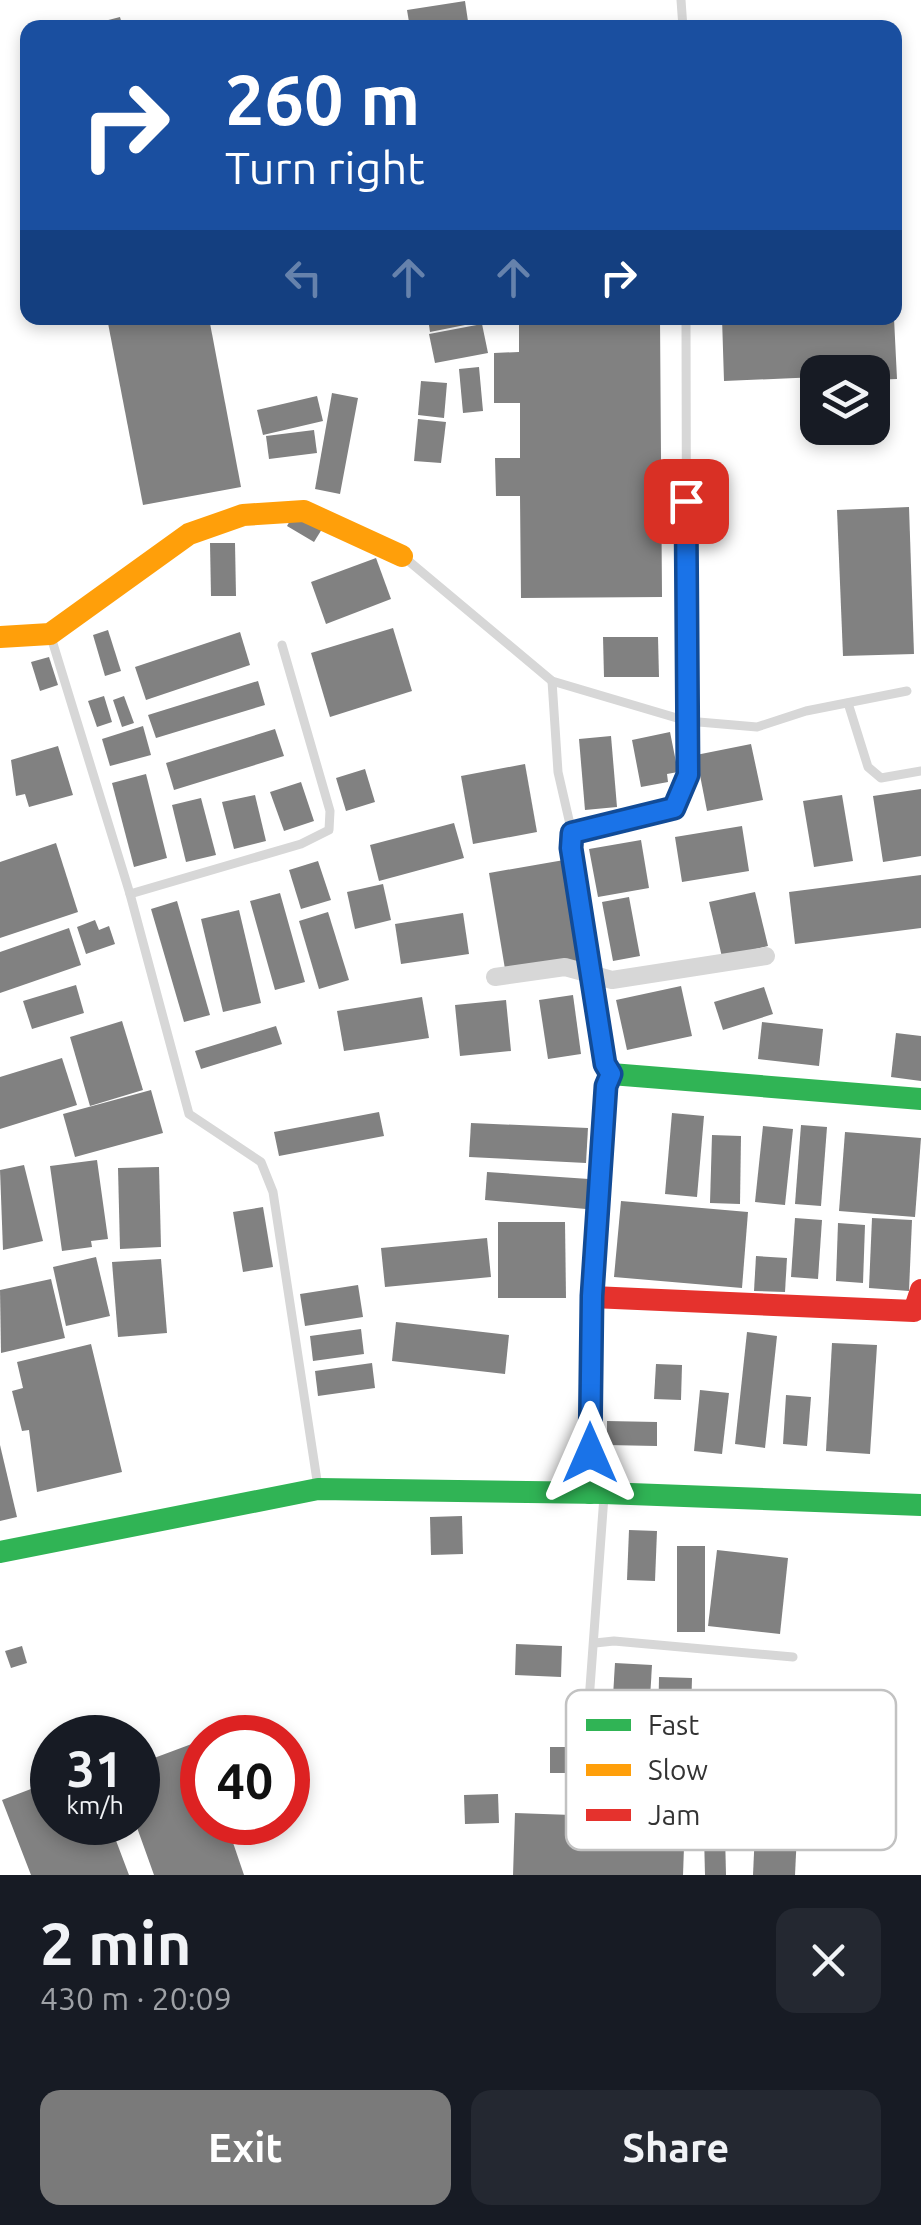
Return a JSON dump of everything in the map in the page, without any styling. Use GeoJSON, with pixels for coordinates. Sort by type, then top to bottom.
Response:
{"type":"FeatureCollection","features":[{"type":"Feature","properties":{"kind":"street"},"geometry":{"type":"LineString","coordinates":[[0,637],[50,634],[189,534],[243,515],[304,510],[402,556]]}},
{"type":"Feature","properties":{"kind":"street"},"geometry":{"type":"LineString","coordinates":[[495,977],[565,967],[612,980],[766,956]]}},
{"type":"Feature","properties":{"kind":"street"},"geometry":{"type":"LineString","coordinates":[[597,1493],[592,1296],[606,1086],[611,1074],[921,1099]]}},
{"type":"Feature","properties":{"kind":"street"},"geometry":{"type":"LineString","coordinates":[[592,1296],[914,1311],[921,1290]]}},
{"type":"Feature","properties":{"kind":"street"},"geometry":{"type":"LineString","coordinates":[[0,1552],[318,1489],[597,1493],[921,1505]]}},
{"type":"Feature","properties":{"kind":"lane"},"geometry":{"type":"LineString","coordinates":[[572,833],[674,808],[688,775],[686,325]]}},
{"type":"Feature","properties":{"kind":"lane"},"geometry":{"type":"LineString","coordinates":[[402,556],[552,682],[687,721],[757,726],[907,690]]}},
{"type":"Feature","properties":{"kind":"lane"},"geometry":{"type":"LineString","coordinates":[[50,634],[130,894],[189,1114],[261,1162],[273,1192],[318,1489]]}},
{"type":"Feature","properties":{"kind":"lane"},"geometry":{"type":"LineString","coordinates":[[130,894],[301,844],[329,830],[330,811],[282,645]]}},
{"type":"Feature","properties":{"kind":"lane"},"geometry":{"type":"LineString","coordinates":[[552,682],[558,772],[572,833],[571,848],[605,1064],[611,1074]]}},
{"type":"Feature","properties":{"kind":"lane"},"geometry":{"type":"LineString","coordinates":[[848,702],[868,766],[881,778],[921,772]]}},
{"type":"Feature","properties":{"kind":"lane"},"geometry":{"type":"LineString","coordinates":[[591,1690],[597,1493]]}},
{"type":"Feature","properties":{"kind":"lane"},"geometry":{"type":"LineString","coordinates":[[595,1643],[614,1641],[793,1657]]}},
{"type":"Feature","properties":{"kind":"building"},"geometry":{"type":"Polygon","coordinates":[[[465,1],[468,20],[409,20],[407,10],[465,1]]]}},
{"type":"Feature","properties":{"kind":"building"},"geometry":{"type":"Polygon","coordinates":[[[108,325],[210,325],[241,487],[143,505],[108,325]]]}},
{"type":"Feature","properties":{"kind":"building"},"geometry":{"type":"Polygon","coordinates":[[[429,325],[465,325],[430,332],[429,325]]]}},
{"type":"Feature","properties":{"kind":"building"},"geometry":{"type":"Polygon","coordinates":[[[482,325],[488,353],[435,363],[429,334],[482,325]]]}},
{"type":"Feature","properties":{"kind":"building"},"geometry":{"type":"Polygon","coordinates":[[[519,325],[660,325],[662,597],[521,598],[520,496],[496,496],[495,458],[520,458],[520,403],[494,403],[494,353],[519,352],[519,325]]]}},
{"type":"Feature","properties":{"kind":"building"},"geometry":{"type":"Polygon","coordinates":[[[722,325],[894,325],[897,379],[890,379],[890,355],[800,355],[800,378],[724,381],[722,325]]]}},
{"type":"Feature","properties":{"kind":"building"},"geometry":{"type":"Polygon","coordinates":[[[479,367],[483,411],[463,413],[459,369],[479,367]]]}},
{"type":"Feature","properties":{"kind":"building"},"geometry":{"type":"Polygon","coordinates":[[[421,381],[447,383],[444,418],[418,415],[421,381]]]}},
{"type":"Feature","properties":{"kind":"building"},"geometry":{"type":"Polygon","coordinates":[[[332,393],[358,398],[340,494],[315,489],[332,393]]]}},
{"type":"Feature","properties":{"kind":"building"},"geometry":{"type":"Polygon","coordinates":[[[317,396],[323,421],[263,435],[257,410],[317,396]]]}},
{"type":"Feature","properties":{"kind":"building"},"geometry":{"type":"Polygon","coordinates":[[[418,419],[446,422],[441,463],[414,461],[418,419]]]}},
{"type":"Feature","properties":{"kind":"building"},"geometry":{"type":"Polygon","coordinates":[[[314,430],[317,453],[269,459],[266,436],[314,430]]]}},
{"type":"Feature","properties":{"kind":"building"},"geometry":{"type":"Polygon","coordinates":[[[909,507],[914,654],[843,656],[837,510],[909,507]]]}},
{"type":"Feature","properties":{"kind":"building"},"geometry":{"type":"Polygon","coordinates":[[[295,512],[322,529],[314,542],[287,526],[295,512]]]}},
{"type":"Feature","properties":{"kind":"building"},"geometry":{"type":"Polygon","coordinates":[[[210,543],[235,543],[236,596],[211,596],[210,543]]]}},
{"type":"Feature","properties":{"kind":"building"},"geometry":{"type":"Polygon","coordinates":[[[376,558],[391,599],[326,624],[311,582],[376,558]]]}},
{"type":"Feature","properties":{"kind":"building"},"geometry":{"type":"Polygon","coordinates":[[[393,628],[412,691],[330,717],[311,653],[393,628]]]}},
{"type":"Feature","properties":{"kind":"building"},"geometry":{"type":"Polygon","coordinates":[[[108,630],[121,671],[105,676],[93,635],[108,630]]]}},
{"type":"Feature","properties":{"kind":"building"},"geometry":{"type":"Polygon","coordinates":[[[240,632],[250,665],[146,700],[135,667],[240,632]]]}},
{"type":"Feature","properties":{"kind":"building"},"geometry":{"type":"Polygon","coordinates":[[[603,637],[658,637],[659,677],[604,677],[603,637]]]}},
{"type":"Feature","properties":{"kind":"building"},"geometry":{"type":"Polygon","coordinates":[[[49,657],[58,685],[40,691],[31,662],[49,657]]]}},
{"type":"Feature","properties":{"kind":"building"},"geometry":{"type":"Polygon","coordinates":[[[258,681],[265,705],[156,738],[148,715],[258,681]]]}},
{"type":"Feature","properties":{"kind":"building"},"geometry":{"type":"Polygon","coordinates":[[[104,696],[112,722],[97,727],[88,701],[104,696]]]}},
{"type":"Feature","properties":{"kind":"building"},"geometry":{"type":"Polygon","coordinates":[[[124,696],[134,723],[122,727],[113,700],[124,696]]]}},
{"type":"Feature","properties":{"kind":"building"},"geometry":{"type":"Polygon","coordinates":[[[143,726],[151,755],[110,766],[102,739],[143,726]]]}},
{"type":"Feature","properties":{"kind":"building"},"geometry":{"type":"Polygon","coordinates":[[[275,729],[284,756],[174,790],[166,763],[275,729]]]}},
{"type":"Feature","properties":{"kind":"building"},"geometry":{"type":"Polygon","coordinates":[[[670,732],[678,772],[667,774],[668,782],[641,787],[632,740],[670,732]]]}},
{"type":"Feature","properties":{"kind":"building"},"geometry":{"type":"Polygon","coordinates":[[[611,736],[617,807],[585,810],[579,739],[611,736]]]}},
{"type":"Feature","properties":{"kind":"building"},"geometry":{"type":"Polygon","coordinates":[[[751,744],[763,800],[707,811],[696,755],[751,744]]]}},
{"type":"Feature","properties":{"kind":"building"},"geometry":{"type":"Polygon","coordinates":[[[58,746],[73,795],[29,807],[25,794],[16,796],[11,760],[58,746]]]}},
{"type":"Feature","properties":{"kind":"building"},"geometry":{"type":"Polygon","coordinates":[[[525,764],[537,832],[473,844],[461,776],[525,764]]]}},
{"type":"Feature","properties":{"kind":"building"},"geometry":{"type":"Polygon","coordinates":[[[365,769],[375,802],[346,811],[336,778],[365,769]]]}},
{"type":"Feature","properties":{"kind":"building"},"geometry":{"type":"Polygon","coordinates":[[[146,774],[167,858],[134,867],[112,783],[146,774]]]}},
{"type":"Feature","properties":{"kind":"building"},"geometry":{"type":"Polygon","coordinates":[[[301,782],[314,821],[284,831],[270,792],[301,782]]]}},
{"type":"Feature","properties":{"kind":"building"},"geometry":{"type":"Polygon","coordinates":[[[921,789],[921,856],[883,862],[873,796],[921,789]]]}},
{"type":"Feature","properties":{"kind":"building"},"geometry":{"type":"Polygon","coordinates":[[[255,795],[266,841],[234,849],[222,802],[255,795]]]}},
{"type":"Feature","properties":{"kind":"building"},"geometry":{"type":"Polygon","coordinates":[[[842,795],[853,861],[814,867],[803,801],[842,795]]]}},
{"type":"Feature","properties":{"kind":"building"},"geometry":{"type":"Polygon","coordinates":[[[201,798],[216,855],[186,862],[172,805],[201,798]]]}},
{"type":"Feature","properties":{"kind":"building"},"geometry":{"type":"Polygon","coordinates":[[[454,823],[464,858],[379,881],[370,845],[454,823]]]}},
{"type":"Feature","properties":{"kind":"building"},"geometry":{"type":"Polygon","coordinates":[[[742,826],[749,871],[682,882],[675,837],[742,826]]]}},
{"type":"Feature","properties":{"kind":"building"},"geometry":{"type":"Polygon","coordinates":[[[641,840],[649,888],[598,897],[589,849],[641,840]]]}},
{"type":"Feature","properties":{"kind":"building"},"geometry":{"type":"Polygon","coordinates":[[[56,843],[78,912],[0,938],[0,862],[56,843]]]}},
{"type":"Feature","properties":{"kind":"building"},"geometry":{"type":"Polygon","coordinates":[[[564,860],[581,962],[506,975],[489,873],[564,860]]]}},
{"type":"Feature","properties":{"kind":"building"},"geometry":{"type":"Polygon","coordinates":[[[318,861],[331,900],[301,909],[289,870],[318,861]]]}},
{"type":"Feature","properties":{"kind":"building"},"geometry":{"type":"Polygon","coordinates":[[[921,875],[921,928],[795,944],[789,892],[921,875]]]}},
{"type":"Feature","properties":{"kind":"building"},"geometry":{"type":"Polygon","coordinates":[[[383,884],[391,920],[355,929],[347,892],[383,884]]]}},
{"type":"Feature","properties":{"kind":"building"},"geometry":{"type":"Polygon","coordinates":[[[755,892],[768,946],[722,957],[709,902],[755,892]]]}},
{"type":"Feature","properties":{"kind":"building"},"geometry":{"type":"Polygon","coordinates":[[[280,893],[305,982],[275,990],[250,901],[280,893]]]}},
{"type":"Feature","properties":{"kind":"building"},"geometry":{"type":"Polygon","coordinates":[[[629,897],[640,956],[613,961],[602,902],[629,897]]]}},
{"type":"Feature","properties":{"kind":"building"},"geometry":{"type":"Polygon","coordinates":[[[177,901],[210,1015],[184,1022],[151,909],[177,901]]]}},
{"type":"Feature","properties":{"kind":"building"},"geometry":{"type":"Polygon","coordinates":[[[239,910],[261,1003],[223,1012],[201,919],[239,910]]]}},
{"type":"Feature","properties":{"kind":"building"},"geometry":{"type":"Polygon","coordinates":[[[328,912],[349,980],[319,989],[299,921],[328,912]]]}},
{"type":"Feature","properties":{"kind":"building"},"geometry":{"type":"Polygon","coordinates":[[[463,913],[469,954],[401,964],[395,924],[463,913]]]}},
{"type":"Feature","properties":{"kind":"building"},"geometry":{"type":"Polygon","coordinates":[[[95,920],[99,930],[109,926],[115,944],[86,954],[77,927],[95,920]]]}},
{"type":"Feature","properties":{"kind":"building"},"geometry":{"type":"Polygon","coordinates":[[[69,928],[81,965],[0,993],[0,952],[69,928]]]}},
{"type":"Feature","properties":{"kind":"building"},"geometry":{"type":"Polygon","coordinates":[[[76,985],[84,1013],[32,1029],[23,1001],[76,985]]]}},
{"type":"Feature","properties":{"kind":"building"},"geometry":{"type":"Polygon","coordinates":[[[681,986],[692,1036],[627,1050],[616,1000],[681,986]]]}},
{"type":"Feature","properties":{"kind":"building"},"geometry":{"type":"Polygon","coordinates":[[[764,987],[773,1014],[723,1030],[714,1002],[764,987]]]}},
{"type":"Feature","properties":{"kind":"building"},"geometry":{"type":"Polygon","coordinates":[[[573,995],[581,1054],[548,1059],[539,1000],[573,995]]]}},
{"type":"Feature","properties":{"kind":"building"},"geometry":{"type":"Polygon","coordinates":[[[422,997],[429,1038],[344,1051],[337,1011],[422,997]]]}},
{"type":"Feature","properties":{"kind":"building"},"geometry":{"type":"Polygon","coordinates":[[[506,1000],[511,1051],[460,1056],[455,1005],[506,1000]]]}},
{"type":"Feature","properties":{"kind":"building"},"geometry":{"type":"Polygon","coordinates":[[[122,1021],[143,1090],[90,1106],[70,1037],[122,1021]]]}},
{"type":"Feature","properties":{"kind":"building"},"geometry":{"type":"Polygon","coordinates":[[[762,1022],[823,1029],[819,1066],[758,1059],[762,1022]]]}},
{"type":"Feature","properties":{"kind":"building"},"geometry":{"type":"Polygon","coordinates":[[[276,1026],[282,1044],[201,1069],[195,1051],[276,1026]]]}},
{"type":"Feature","properties":{"kind":"building"},"geometry":{"type":"Polygon","coordinates":[[[896,1033],[921,1036],[921,1081],[891,1077],[896,1033]]]}},
{"type":"Feature","properties":{"kind":"building"},"geometry":{"type":"Polygon","coordinates":[[[62,1058],[77,1105],[0,1129],[0,1077],[62,1058]]]}},
{"type":"Feature","properties":{"kind":"building"},"geometry":{"type":"Polygon","coordinates":[[[151,1090],[163,1133],[75,1157],[63,1114],[151,1090]]]}},
{"type":"Feature","properties":{"kind":"building"},"geometry":{"type":"Polygon","coordinates":[[[379,1112],[384,1136],[279,1156],[274,1132],[379,1112]]]}},
{"type":"Feature","properties":{"kind":"building"},"geometry":{"type":"Polygon","coordinates":[[[672,1113],[704,1116],[697,1197],[665,1194],[672,1113]]]}},
{"type":"Feature","properties":{"kind":"building"},"geometry":{"type":"Polygon","coordinates":[[[471,1123],[588,1128],[586,1163],[469,1157],[471,1123]]]}},
{"type":"Feature","properties":{"kind":"building"},"geometry":{"type":"Polygon","coordinates":[[[801,1125],[827,1127],[821,1206],[795,1204],[801,1125]]]}},
{"type":"Feature","properties":{"kind":"building"},"geometry":{"type":"Polygon","coordinates":[[[763,1126],[793,1129],[785,1205],[755,1202],[763,1126]]]}},
{"type":"Feature","properties":{"kind":"building"},"geometry":{"type":"Polygon","coordinates":[[[845,1132],[921,1138],[915,1217],[839,1211],[845,1132]]]}},
{"type":"Feature","properties":{"kind":"building"},"geometry":{"type":"Polygon","coordinates":[[[712,1135],[741,1136],[740,1204],[710,1203],[712,1135]]]}},
{"type":"Feature","properties":{"kind":"building"},"geometry":{"type":"Polygon","coordinates":[[[97,1160],[108,1239],[91,1241],[92,1247],[62,1251],[50,1166],[97,1160]]]}},
{"type":"Feature","properties":{"kind":"building"},"geometry":{"type":"Polygon","coordinates":[[[24,1165],[43,1241],[3,1250],[0,1170],[24,1165]]]}},
{"type":"Feature","properties":{"kind":"building"},"geometry":{"type":"Polygon","coordinates":[[[159,1167],[161,1247],[120,1249],[118,1168],[159,1167]]]}},
{"type":"Feature","properties":{"kind":"building"},"geometry":{"type":"Polygon","coordinates":[[[487,1172],[589,1179],[586,1209],[485,1200],[487,1172]]]}},
{"type":"Feature","properties":{"kind":"building"},"geometry":{"type":"Polygon","coordinates":[[[621,1201],[748,1212],[742,1288],[614,1277],[621,1201]]]}},
{"type":"Feature","properties":{"kind":"building"},"geometry":{"type":"Polygon","coordinates":[[[263,1207],[273,1267],[243,1272],[233,1212],[263,1207]]]}},
{"type":"Feature","properties":{"kind":"building"},"geometry":{"type":"Polygon","coordinates":[[[795,1218],[822,1220],[818,1279],[791,1277],[795,1218]]]}},
{"type":"Feature","properties":{"kind":"building"},"geometry":{"type":"Polygon","coordinates":[[[872,1218],[912,1220],[909,1291],[869,1288],[872,1218]]]}},
{"type":"Feature","properties":{"kind":"building"},"geometry":{"type":"Polygon","coordinates":[[[498,1222],[565,1222],[566,1298],[498,1298],[498,1222]]]}},
{"type":"Feature","properties":{"kind":"building"},"geometry":{"type":"Polygon","coordinates":[[[838,1223],[865,1225],[863,1283],[836,1281],[838,1223]]]}},
{"type":"Feature","properties":{"kind":"building"},"geometry":{"type":"Polygon","coordinates":[[[487,1238],[491,1277],[385,1287],[381,1248],[487,1238]]]}},
{"type":"Feature","properties":{"kind":"building"},"geometry":{"type":"Polygon","coordinates":[[[756,1256],[787,1258],[785,1292],[754,1291],[756,1256]]]}},
{"type":"Feature","properties":{"kind":"building"},"geometry":{"type":"Polygon","coordinates":[[[96,1257],[110,1316],[66,1326],[53,1267],[96,1257]]]}},
{"type":"Feature","properties":{"kind":"building"},"geometry":{"type":"Polygon","coordinates":[[[161,1259],[167,1333],[118,1337],[112,1262],[161,1259]]]}},
{"type":"Feature","properties":{"kind":"building"},"geometry":{"type":"Polygon","coordinates":[[[51,1279],[65,1338],[1,1353],[0,1290],[51,1279]]]}},
{"type":"Feature","properties":{"kind":"building"},"geometry":{"type":"Polygon","coordinates":[[[358,1285],[363,1317],[305,1326],[300,1294],[358,1285]]]}},
{"type":"Feature","properties":{"kind":"building"},"geometry":{"type":"Polygon","coordinates":[[[396,1322],[509,1335],[505,1374],[392,1361],[396,1322]]]}},
{"type":"Feature","properties":{"kind":"building"},"geometry":{"type":"Polygon","coordinates":[[[361,1329],[364,1354],[313,1361],[310,1336],[361,1329]]]}},
{"type":"Feature","properties":{"kind":"building"},"geometry":{"type":"Polygon","coordinates":[[[747,1332],[777,1336],[765,1448],[735,1444],[747,1332]]]}},
{"type":"Feature","properties":{"kind":"building"},"geometry":{"type":"Polygon","coordinates":[[[832,1343],[877,1345],[870,1454],[826,1451],[832,1343]]]}},
{"type":"Feature","properties":{"kind":"building"},"geometry":{"type":"Polygon","coordinates":[[[91,1344],[122,1472],[37,1492],[29,1430],[22,1431],[12,1391],[23,1388],[17,1362],[91,1344]]]}},
{"type":"Feature","properties":{"kind":"building"},"geometry":{"type":"Polygon","coordinates":[[[372,1363],[375,1388],[318,1396],[315,1371],[372,1363]]]}},
{"type":"Feature","properties":{"kind":"building"},"geometry":{"type":"Polygon","coordinates":[[[656,1364],[682,1365],[681,1400],[654,1399],[656,1364]]]}},
{"type":"Feature","properties":{"kind":"building"},"geometry":{"type":"Polygon","coordinates":[[[700,1390],[729,1393],[722,1454],[694,1451],[700,1390]]]}},
{"type":"Feature","properties":{"kind":"building"},"geometry":{"type":"Polygon","coordinates":[[[786,1395],[811,1397],[807,1446],[783,1444],[786,1395]]]}},
{"type":"Feature","properties":{"kind":"building"},"geometry":{"type":"Polygon","coordinates":[[[607,1421],[657,1422],[657,1446],[607,1445],[607,1421]]]}},
{"type":"Feature","properties":{"kind":"building"},"geometry":{"type":"Polygon","coordinates":[[[0,1445],[17,1517],[0,1521],[0,1445]]]}},
{"type":"Feature","properties":{"kind":"building"},"geometry":{"type":"Polygon","coordinates":[[[462,1516],[463,1554],[431,1555],[430,1517],[462,1516]]]}},
{"type":"Feature","properties":{"kind":"building"},"geometry":{"type":"Polygon","coordinates":[[[629,1530],[657,1531],[655,1581],[627,1580],[629,1530]]]}},
{"type":"Feature","properties":{"kind":"building"},"geometry":{"type":"Polygon","coordinates":[[[677,1546],[705,1546],[705,1632],[677,1632],[677,1546]]]}},
{"type":"Feature","properties":{"kind":"building"},"geometry":{"type":"Polygon","coordinates":[[[717,1550],[788,1558],[780,1634],[708,1626],[717,1550]]]}},
{"type":"Feature","properties":{"kind":"building"},"geometry":{"type":"Polygon","coordinates":[[[516,1644],[562,1646],[561,1677],[515,1675],[516,1644]]]}},
{"type":"Feature","properties":{"kind":"building"},"geometry":{"type":"Polygon","coordinates":[[[22,1646],[27,1663],[11,1668],[5,1651],[22,1646]]]}},
{"type":"Feature","properties":{"kind":"building"},"geometry":{"type":"Polygon","coordinates":[[[615,1663],[652,1665],[651,1690],[613,1690],[615,1663]]]}},
{"type":"Feature","properties":{"kind":"building"},"geometry":{"type":"Polygon","coordinates":[[[659,1677],[692,1678],[692,1690],[659,1690],[659,1677]]]}},
{"type":"Feature","properties":{"kind":"building"},"geometry":{"type":"Polygon","coordinates":[[[550,1747],[566,1747],[566,1773],[550,1773],[550,1747]]]}},
{"type":"Feature","properties":{"kind":"building"},"geometry":{"type":"Polygon","coordinates":[[[180,1748],[180,1845],[234,1845],[244,1875],[154,1875],[143,1845],[160,1845],[160,1756],[180,1748]]]}},
{"type":"Feature","properties":{"kind":"building"},"geometry":{"type":"Polygon","coordinates":[[[30,1789],[30,1845],[118,1845],[129,1875],[31,1875],[2,1800],[30,1789]]]}},
{"type":"Feature","properties":{"kind":"building"},"geometry":{"type":"Polygon","coordinates":[[[498,1794],[499,1823],[465,1824],[464,1795],[498,1794]]]}},
{"type":"Feature","properties":{"kind":"building"},"geometry":{"type":"Polygon","coordinates":[[[515,1813],[566,1815],[566,1850],[684,1850],[683,1875],[513,1875],[515,1813]]]}},
{"type":"Feature","properties":{"kind":"building"},"geometry":{"type":"Polygon","coordinates":[[[704,1850],[725,1850],[726,1875],[705,1875],[704,1850]]]}},
{"type":"Feature","properties":{"kind":"building"},"geometry":{"type":"Polygon","coordinates":[[[754,1850],[796,1850],[795,1875],[753,1875],[754,1850]]]}},
{"type":"Feature","properties":{"kind":"traffic: fast"},"geometry":{"type":"LineString","coordinates":[[590,1493],[592,1297],[606,1085],[611,1074],[921,1099]]}},
{"type":"Feature","properties":{"kind":"traffic: fast"},"geometry":{"type":"LineString","coordinates":[[0,1552],[318,1489],[604,1493],[921,1505]]}},
{"type":"Feature","properties":{"kind":"traffic: slow"},"geometry":{"type":"LineString","coordinates":[[0,637],[50,634],[189,534],[243,515],[304,511],[402,556]]}},
{"type":"Feature","properties":{"kind":"traffic: jam"},"geometry":{"type":"LineString","coordinates":[[592,1297],[914,1311],[921,1290]]}},
{"type":"Feature","properties":{"kind":"route"},"geometry":{"type":"LineString","coordinates":[[590,1453],[592,1296],[606,1086],[611,1074],[605,1064],[590,974],[572,833],[674,808],[688,775],[686,501]]}}]}
